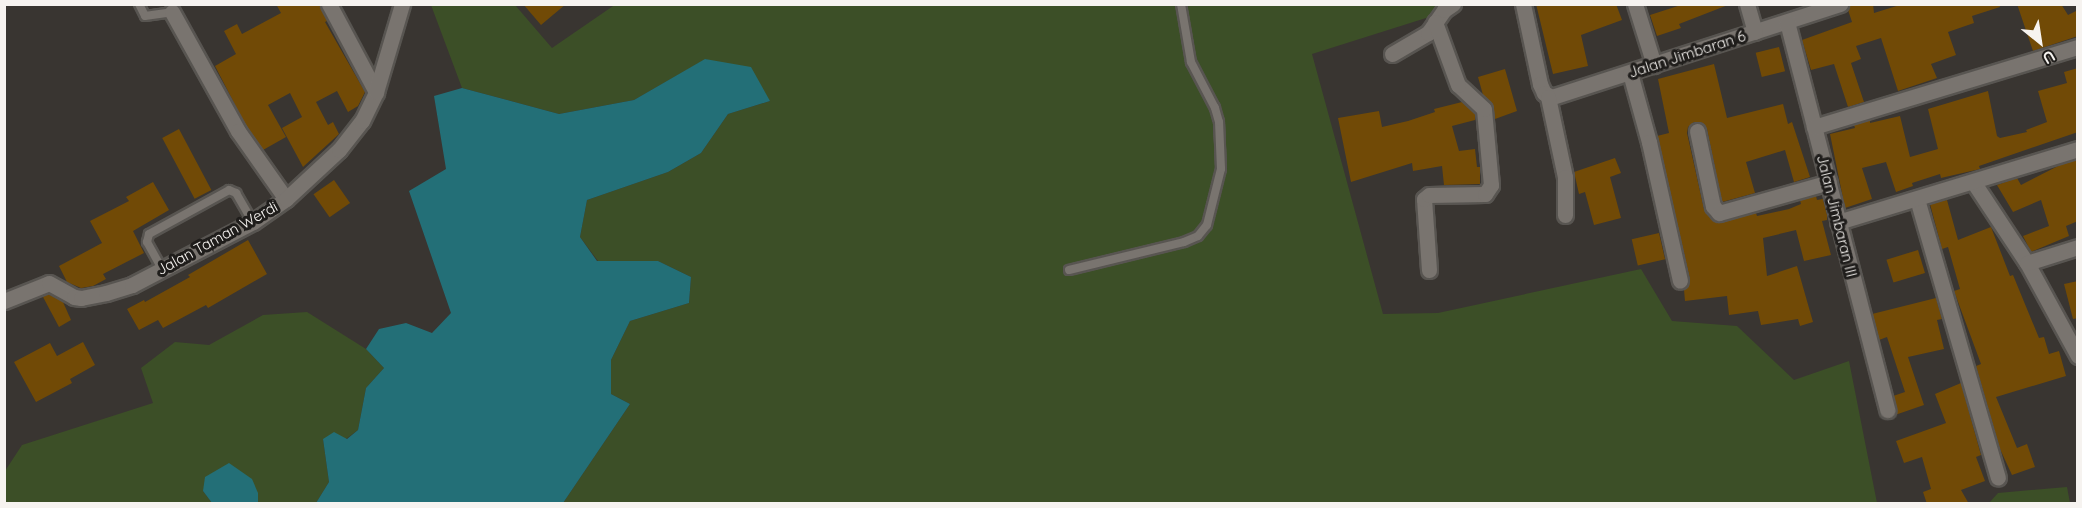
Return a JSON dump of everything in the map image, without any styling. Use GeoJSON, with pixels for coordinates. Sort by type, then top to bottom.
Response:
{"type":"FeatureCollection","features":[{"type":"Feature","properties":{"kind":"street"},"geometry":{"type":"LineString","coordinates":[[329,4],[376,92]]}},
{"type":"Feature","properties":{"kind":"street","name":"Jalan Taman Werdi"},"geometry":{"type":"LineString","coordinates":[[4,301],[49,283],[74,297],[81,298],[132,285],[253,222],[286,199],[339,150],[362,121],[376,92],[402,4]]}},
{"type":"Feature","properties":{"kind":"street"},"geometry":{"type":"LineString","coordinates":[[1392,54],[1426,35],[1444,10],[1453,4]]}},
{"type":"Feature","properties":{"kind":"street"},"geometry":{"type":"LineString","coordinates":[[1523,4],[1565,177],[1565,215]]}},
{"type":"Feature","properties":{"kind":"street"},"geometry":{"type":"LineString","coordinates":[[1635,4],[1654,65]]}},
{"type":"Feature","properties":{"kind":"street"},"geometry":{"type":"LineString","coordinates":[[1747,4],[1755,32]]}},
{"type":"Feature","properties":{"kind":"street","name":"Jalan Jimbaran 6"},"geometry":{"type":"LineString","coordinates":[[1544,90],[1569,94],[1840,4]]}},
{"type":"Feature","properties":{"kind":"street"},"geometry":{"type":"LineString","coordinates":[[172,12],[238,131],[286,199]]}},
{"type":"Feature","properties":{"kind":"street"},"geometry":{"type":"LineString","coordinates":[[1429,270],[1424,199],[1429,195],[1485,194],[1491,185],[1484,109],[1458,84],[1436,22]]}},
{"type":"Feature","properties":{"kind":"street","name":"Jalan Jimbaran III"},"geometry":{"type":"LineString","coordinates":[[1787,22],[1887,410]]}},
{"type":"Feature","properties":{"kind":"street"},"geometry":{"type":"LineString","coordinates":[[1814,127],[2078,47]]}},
{"type":"Feature","properties":{"kind":"street"},"geometry":{"type":"LineString","coordinates":[[1630,73],[1650,142],[1680,281]]}},
{"type":"Feature","properties":{"kind":"street"},"geometry":{"type":"LineString","coordinates":[[1697,131],[1713,206],[1719,213],[1829,182]]}},
{"type":"Feature","properties":{"kind":"street"},"geometry":{"type":"LineString","coordinates":[[1838,222],[1974,183],[2078,149]]}},
{"type":"Feature","properties":{"kind":"street"},"geometry":{"type":"LineString","coordinates":[[1974,183],[2027,263],[2078,356]]}},
{"type":"Feature","properties":{"kind":"street"},"geometry":{"type":"LineString","coordinates":[[1917,199],[1998,477]]}},
{"type":"Feature","properties":{"kind":"street"},"geometry":{"type":"LineString","coordinates":[[2027,263],[2078,248]]}},
{"type":"Feature","properties":{"kind":"lane"},"geometry":{"type":"LineString","coordinates":[[139,4],[144,16],[172,12]]}},
{"type":"Feature","properties":{"kind":"lane"},"geometry":{"type":"LineString","coordinates":[[1069,270],[1184,242],[1198,236],[1207,225],[1221,169],[1219,122],[1215,108],[1191,62],[1181,4]]}},
{"type":"Feature","properties":{"kind":"lane"},"geometry":{"type":"LineString","coordinates":[[162,269],[147,242],[149,234],[229,190],[236,193],[253,222]]}},
{"type":"Feature","properties":{"kind":"green space"},"geometry":{"type":"Polygon","coordinates":[[[616,4],[1451,5],[1426,18],[1312,54],[1383,314],[1438,313],[1641,269],[1672,321],[1737,326],[1794,380],[1849,361],[1877,503],[563,503],[630,404],[611,394],[611,360],[630,321],[689,303],[691,277],[658,261],[598,261],[580,237],[587,200],[668,172],[701,153],[728,114],[770,101],[706,59],[634,100],[559,114],[462,88],[431,5],[515,5],[552,48],[616,4]]]}},
{"type":"Feature","properties":{"kind":"green space"},"geometry":{"type":"Polygon","coordinates":[[[307,312],[366,349],[384,368],[366,388],[358,430],[346,439],[323,439],[329,482],[316,503],[258,503],[258,493],[203,491],[212,503],[5,504],[5,471],[22,445],[153,403],[141,368],[175,342],[209,345],[263,315],[307,312]]]}},
{"type":"Feature","properties":{"kind":"green space"},"geometry":{"type":"Polygon","coordinates":[[[2067,487],[2070,503],[1989,503],[1998,493],[2067,487]]]}},
{"type":"Feature","properties":{"kind":"water"},"geometry":{"type":"Polygon","coordinates":[[[705,59],[751,67],[770,101],[728,114],[701,153],[668,172],[587,200],[580,237],[597,261],[658,261],[691,277],[689,303],[630,321],[611,360],[611,394],[630,404],[563,503],[316,503],[329,482],[323,439],[334,432],[347,439],[358,430],[366,388],[384,368],[366,349],[379,329],[406,323],[432,333],[451,313],[409,191],[446,169],[434,96],[462,88],[559,114],[634,100],[705,59]]]}},
{"type":"Feature","properties":{"kind":"water"},"geometry":{"type":"Polygon","coordinates":[[[229,463],[252,479],[258,493],[258,503],[212,503],[203,491],[205,477],[229,463]]]}},
{"type":"Feature","properties":{"kind":"building"},"geometry":{"type":"Polygon","coordinates":[[[276,4],[319,4],[327,21],[325,22],[365,92],[358,106],[348,112],[337,91],[316,102],[328,125],[333,122],[339,134],[303,167],[282,128],[302,117],[290,93],[268,105],[286,137],[263,150],[246,126],[215,66],[236,54],[224,31],[237,24],[242,34],[281,13],[276,4]]]}},
{"type":"Feature","properties":{"kind":"building"},"geometry":{"type":"Polygon","coordinates":[[[523,4],[566,4],[541,25],[523,4]]]}},
{"type":"Feature","properties":{"kind":"building"},"geometry":{"type":"Polygon","coordinates":[[[1536,4],[1616,4],[1622,20],[1581,35],[1588,66],[1553,74],[1536,4]]]}},
{"type":"Feature","properties":{"kind":"building"},"geometry":{"type":"Polygon","coordinates":[[[1684,4],[1728,5],[1679,24],[1681,28],[1657,36],[1650,15],[1684,4]]]}},
{"type":"Feature","properties":{"kind":"building"},"geometry":{"type":"Polygon","coordinates":[[[1850,4],[1873,4],[1874,13],[1903,4],[1999,4],[2000,7],[1972,16],[1974,23],[1948,32],[1956,55],[1931,64],[1937,78],[1898,91],[1881,38],[1856,46],[1861,59],[1851,63],[1864,102],[1848,107],[1834,64],[1811,70],[1802,40],[1852,22],[1848,10],[1850,4]]]}},
{"type":"Feature","properties":{"kind":"building"},"geometry":{"type":"Polygon","coordinates":[[[2017,4],[2061,4],[2068,15],[2078,10],[2078,36],[2033,51],[2017,4]]]}},
{"type":"Feature","properties":{"kind":"building"},"geometry":{"type":"Polygon","coordinates":[[[1779,47],[1785,71],[1762,77],[1756,53],[1779,47]]]}},
{"type":"Feature","properties":{"kind":"building"},"geometry":{"type":"Polygon","coordinates":[[[1714,64],[1727,118],[1783,104],[1788,124],[1792,122],[1810,177],[1794,182],[1785,150],[1746,162],[1755,193],[1722,202],[1707,129],[1701,122],[1694,122],[1688,127],[1687,133],[1704,209],[1712,220],[1721,222],[1756,213],[1757,216],[1789,209],[1801,204],[1800,200],[1816,196],[1817,200],[1823,199],[1827,220],[1822,221],[1831,255],[1804,261],[1796,230],[1763,238],[1767,276],[1797,266],[1813,322],[1800,326],[1798,319],[1761,325],[1758,311],[1729,315],[1727,296],[1685,301],[1684,290],[1690,279],[1657,136],[1669,133],[1658,79],[1714,64]]]}},
{"type":"Feature","properties":{"kind":"building"},"geometry":{"type":"Polygon","coordinates":[[[2078,68],[2078,132],[1979,166],[1980,169],[1941,178],[1940,174],[1912,183],[1913,186],[1896,192],[1886,162],[1862,168],[1872,199],[1845,208],[1830,134],[1855,128],[1854,125],[1870,120],[1870,123],[1900,116],[1910,157],[1938,149],[1928,109],[1988,91],[1997,136],[2000,138],[2027,132],[2026,130],[2047,122],[2038,91],[2067,83],[2064,72],[2078,68]]]}},
{"type":"Feature","properties":{"kind":"building"},"geometry":{"type":"Polygon","coordinates":[[[1505,69],[1517,111],[1495,119],[1493,107],[1483,95],[1478,77],[1505,69]]]}},
{"type":"Feature","properties":{"kind":"building"},"geometry":{"type":"Polygon","coordinates":[[[1462,102],[1475,114],[1475,120],[1452,126],[1459,151],[1475,149],[1477,167],[1480,167],[1480,184],[1444,185],[1442,166],[1413,171],[1412,163],[1351,182],[1338,118],[1379,111],[1382,127],[1408,121],[1435,112],[1434,109],[1462,102]]]}},
{"type":"Feature","properties":{"kind":"building"},"geometry":{"type":"Polygon","coordinates":[[[179,129],[211,190],[195,199],[162,138],[179,129]]]}},
{"type":"Feature","properties":{"kind":"building"},"geometry":{"type":"Polygon","coordinates":[[[1615,158],[1621,173],[1610,177],[1621,218],[1594,225],[1585,192],[1579,194],[1574,172],[1615,158]]]}},
{"type":"Feature","properties":{"kind":"building"},"geometry":{"type":"Polygon","coordinates":[[[2078,159],[2078,221],[2066,226],[2069,236],[2031,252],[2023,236],[2049,226],[2041,200],[2013,212],[1997,185],[2017,178],[2021,185],[2062,164],[2078,159]]]}},
{"type":"Feature","properties":{"kind":"building"},"geometry":{"type":"Polygon","coordinates":[[[334,180],[350,203],[330,217],[314,194],[334,180]]]}},
{"type":"Feature","properties":{"kind":"building"},"geometry":{"type":"Polygon","coordinates":[[[153,182],[169,210],[133,231],[144,253],[103,274],[106,279],[93,286],[81,288],[67,282],[59,266],[102,243],[90,221],[129,201],[126,197],[153,182]]]}},
{"type":"Feature","properties":{"kind":"building"},"geometry":{"type":"Polygon","coordinates":[[[1947,200],[1958,240],[1991,227],[2010,276],[2013,275],[2039,338],[2044,337],[2049,354],[2059,351],[2066,376],[1996,397],[2017,448],[2027,444],[2035,467],[2012,475],[2000,449],[1976,366],[1981,364],[1954,291],[1960,289],[1948,247],[1942,249],[1930,204],[1947,200]]]}},
{"type":"Feature","properties":{"kind":"building"},"geometry":{"type":"Polygon","coordinates":[[[1659,233],[1665,259],[1638,266],[1632,239],[1659,233]]]}},
{"type":"Feature","properties":{"kind":"building"},"geometry":{"type":"Polygon","coordinates":[[[248,240],[267,274],[208,308],[206,305],[163,328],[158,320],[139,330],[127,309],[144,300],[145,302],[190,277],[188,275],[248,240]]]}},
{"type":"Feature","properties":{"kind":"building"},"geometry":{"type":"Polygon","coordinates":[[[1918,250],[1925,273],[1893,283],[1886,260],[1918,250]]]}},
{"type":"Feature","properties":{"kind":"building"},"geometry":{"type":"Polygon","coordinates":[[[2078,281],[2078,318],[2073,319],[2064,284],[2078,281]]]}},
{"type":"Feature","properties":{"kind":"building"},"geometry":{"type":"Polygon","coordinates":[[[48,294],[63,302],[71,320],[59,327],[43,297],[48,294]]]}},
{"type":"Feature","properties":{"kind":"building"},"geometry":{"type":"Polygon","coordinates":[[[1936,298],[1942,319],[1937,320],[1944,349],[1908,357],[1924,405],[1895,415],[1893,396],[1905,392],[1887,337],[1879,340],[1872,314],[1936,298]]]}},
{"type":"Feature","properties":{"kind":"building"},"geometry":{"type":"Polygon","coordinates":[[[83,342],[95,365],[70,379],[72,383],[36,402],[14,362],[50,343],[57,356],[83,342]]]}},
{"type":"Feature","properties":{"kind":"building"},"geometry":{"type":"Polygon","coordinates":[[[1961,383],[1981,455],[1976,457],[1985,481],[1961,490],[1969,504],[1927,504],[1923,492],[1931,489],[1922,457],[1904,463],[1896,441],[1946,423],[1935,394],[1961,383]]]}}]}
